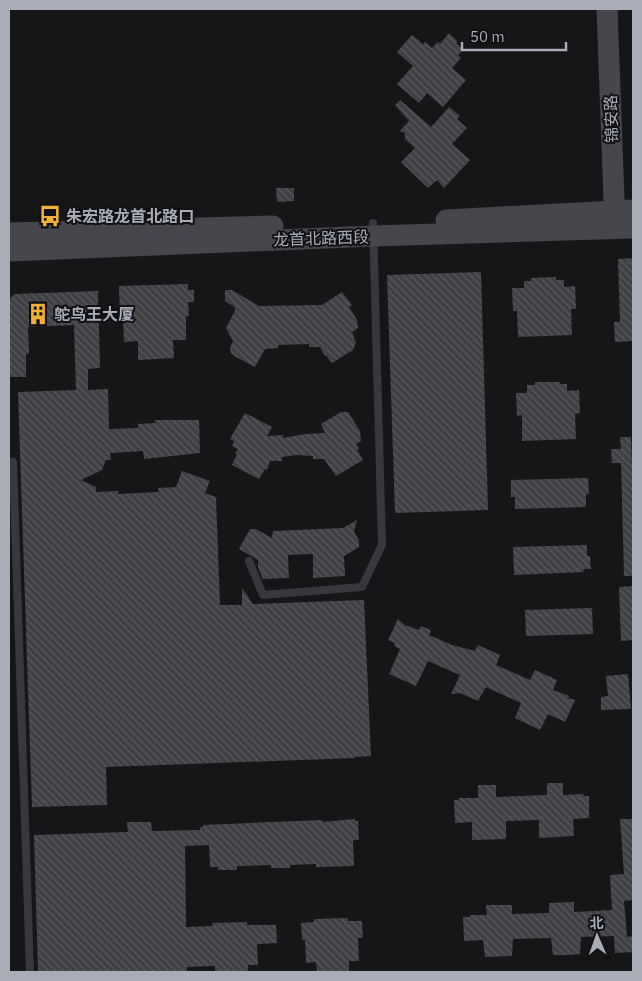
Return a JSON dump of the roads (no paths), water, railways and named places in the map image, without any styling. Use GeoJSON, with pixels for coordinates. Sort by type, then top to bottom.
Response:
{"type":"FeatureCollection","features":[{"type":"Feature","properties":{"kind":"street","name":"锦安路"},"geometry":{"type":"LineString","coordinates":[[607,9],[624,220]]}},
{"type":"Feature","properties":{"kind":"street","name":"龙首北路西段"},"geometry":{"type":"LineString","coordinates":[[9,251],[373,230],[624,220]]}},
{"type":"Feature","properties":{"kind":"street","name":"龙首北路西段"},"geometry":{"type":"LineString","coordinates":[[9,233],[373,230]]}},
{"type":"Feature","properties":{"kind":"lane"},"geometry":{"type":"LineString","coordinates":[[248,561],[263,595],[362,587],[382,545],[373,230]]}},
{"type":"Feature","properties":{"kind":"lane"},"geometry":{"type":"LineString","coordinates":[[9,462],[13,462],[30,972]]}},
{"type":"Feature","properties":{"kind":"place","name":"朱宏路龙首北路口"},"geometry":{"type":"Point","coordinates":[50,216]}},
{"type":"Feature","properties":{"kind":"place","name":"鸵鸟王大厦"},"geometry":{"type":"Point","coordinates":[38,314]}}]}
